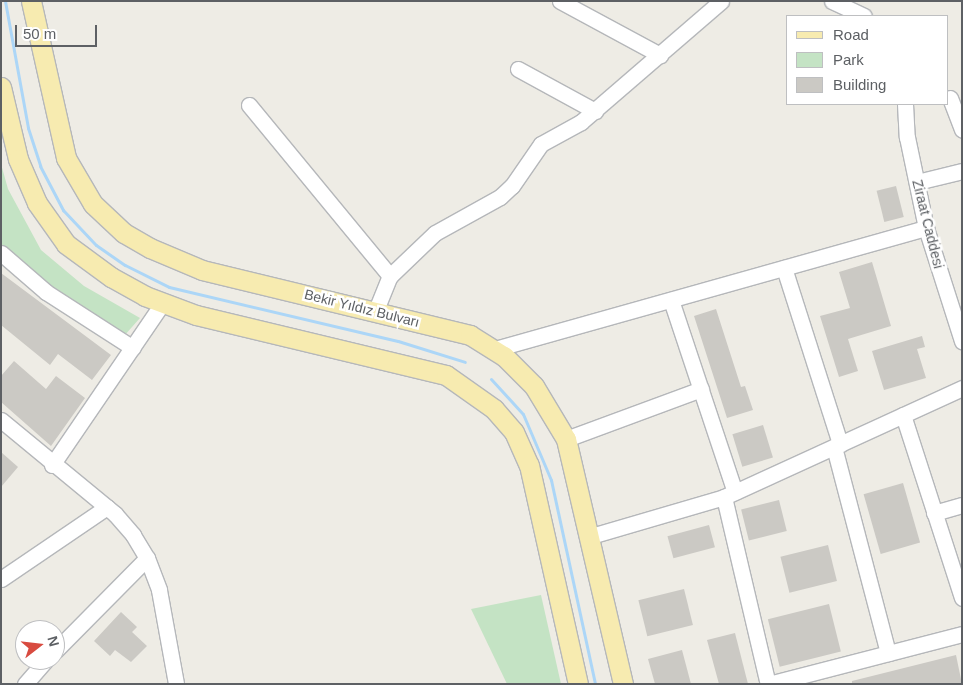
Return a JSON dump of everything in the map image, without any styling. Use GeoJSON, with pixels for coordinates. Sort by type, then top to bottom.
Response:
{"type":"FeatureCollection","features":[{"type":"Feature","properties":{"kind":"main road","name":"Bekir Yıldız Bulvarı"},"geometry":{"type":"LineString","coordinates":[[31,1],[66,158],[85,193],[112,224],[150,248],[202,270],[376,310],[470,335],[495,349],[540,394],[566,439],[591,536],[623,684]]}},
{"type":"Feature","properties":{"kind":"main road"},"geometry":{"type":"LineString","coordinates":[[1,87],[23,174],[56,232],[91,264],[131,289],[162,304],[220,322],[446,375],[494,409],[514,432],[530,465],[578,684]]}},
{"type":"Feature","properties":{"kind":"street"},"geometry":{"type":"LineString","coordinates":[[560,1],[579,6],[660,54]]}},
{"type":"Feature","properties":{"kind":"street"},"geometry":{"type":"LineString","coordinates":[[832,1],[862,15]]}},
{"type":"Feature","properties":{"kind":"street"},"geometry":{"type":"LineString","coordinates":[[376,310],[390,276],[444,226],[500,198],[512,186],[541,144],[595,111],[715,3]]}},
{"type":"Feature","properties":{"kind":"street"},"geometry":{"type":"LineString","coordinates":[[518,68],[595,111]]}},
{"type":"Feature","properties":{"kind":"street"},"geometry":{"type":"LineString","coordinates":[[950,98],[962,130]]}},
{"type":"Feature","properties":{"kind":"street"},"geometry":{"type":"LineString","coordinates":[[249,105],[390,276]]}},
{"type":"Feature","properties":{"kind":"street","name":"Ziraat Caddesi"},"geometry":{"type":"LineString","coordinates":[[905,105],[908,136],[926,228],[962,341]]}},
{"type":"Feature","properties":{"kind":"street"},"geometry":{"type":"LineString","coordinates":[[917,182],[962,171]]}},
{"type":"Feature","properties":{"kind":"street"},"geometry":{"type":"LineString","coordinates":[[495,349],[926,228]]}},
{"type":"Feature","properties":{"kind":"street"},"geometry":{"type":"LineString","coordinates":[[1,253],[38,286],[133,348]]}},
{"type":"Feature","properties":{"kind":"street"},"geometry":{"type":"LineString","coordinates":[[784,268],[837,446],[888,653]]}},
{"type":"Feature","properties":{"kind":"street"},"geometry":{"type":"LineString","coordinates":[[671,300],[701,389],[730,494],[768,684],[962,634]]}},
{"type":"Feature","properties":{"kind":"street"},"geometry":{"type":"LineString","coordinates":[[52,465],[162,304]]}},
{"type":"Feature","properties":{"kind":"street"},"geometry":{"type":"LineString","coordinates":[[591,536],[730,494],[962,388]]}},
{"type":"Feature","properties":{"kind":"street"},"geometry":{"type":"LineString","coordinates":[[566,439],[701,389]]}},
{"type":"Feature","properties":{"kind":"street"},"geometry":{"type":"LineString","coordinates":[[903,415],[962,598]]}},
{"type":"Feature","properties":{"kind":"street"},"geometry":{"type":"LineString","coordinates":[[1,420],[52,465],[107,508],[133,534],[147,558],[159,590],[176,684]]}},
{"type":"Feature","properties":{"kind":"street"},"geometry":{"type":"LineString","coordinates":[[934,513],[962,505]]}},
{"type":"Feature","properties":{"kind":"street"},"geometry":{"type":"LineString","coordinates":[[1,579],[107,508]]}},
{"type":"Feature","properties":{"kind":"street"},"geometry":{"type":"LineString","coordinates":[[65,641],[147,558]]}},
{"type":"Feature","properties":{"kind":"street"},"geometry":{"type":"LineString","coordinates":[[25,684],[37,670]]}},
{"type":"Feature","properties":{"kind":"green space"},"geometry":{"type":"Polygon","coordinates":[[[1,164],[8,189],[41,250],[84,286],[140,318],[124,336],[100,330],[1,252],[1,164]]]}},
{"type":"Feature","properties":{"kind":"green space"},"geometry":{"type":"Polygon","coordinates":[[[541,595],[561,684],[507,684],[471,609],[541,595]]]}},
{"type":"Feature","properties":{"kind":"building"},"geometry":{"type":"Polygon","coordinates":[[[896,186],[904,217],[884,222],[877,191],[896,186]]]}},
{"type":"Feature","properties":{"kind":"building"},"geometry":{"type":"Polygon","coordinates":[[[872,262],[891,326],[848,339],[858,371],[839,377],[820,316],[850,308],[839,272],[872,262]]]}},
{"type":"Feature","properties":{"kind":"building"},"geometry":{"type":"Polygon","coordinates":[[[1,273],[111,355],[92,380],[58,354],[50,365],[1,325],[1,273]]]}},
{"type":"Feature","properties":{"kind":"building"},"geometry":{"type":"Polygon","coordinates":[[[716,309],[741,387],[745,386],[753,410],[727,418],[694,316],[716,309]]]}},
{"type":"Feature","properties":{"kind":"building"},"geometry":{"type":"Polygon","coordinates":[[[922,336],[925,347],[917,349],[926,378],[884,390],[872,351],[922,336]]]}},
{"type":"Feature","properties":{"kind":"building"},"geometry":{"type":"Polygon","coordinates":[[[14,361],[46,389],[56,376],[85,398],[51,446],[1,402],[1,376],[14,361]]]}},
{"type":"Feature","properties":{"kind":"building"},"geometry":{"type":"Polygon","coordinates":[[[763,425],[773,458],[742,467],[732,434],[763,425]]]}},
{"type":"Feature","properties":{"kind":"building"},"geometry":{"type":"Polygon","coordinates":[[[1,452],[18,467],[1,487],[1,452]]]}},
{"type":"Feature","properties":{"kind":"building"},"geometry":{"type":"Polygon","coordinates":[[[903,483],[920,543],[881,554],[864,494],[903,483]]]}},
{"type":"Feature","properties":{"kind":"building"},"geometry":{"type":"Polygon","coordinates":[[[779,500],[787,531],[749,540],[741,509],[779,500]]]}},
{"type":"Feature","properties":{"kind":"building"},"geometry":{"type":"Polygon","coordinates":[[[709,525],[715,547],[673,558],[667,536],[709,525]]]}},
{"type":"Feature","properties":{"kind":"building"},"geometry":{"type":"Polygon","coordinates":[[[828,545],[837,581],[789,593],[780,557],[828,545]]]}},
{"type":"Feature","properties":{"kind":"building"},"geometry":{"type":"Polygon","coordinates":[[[684,589],[693,625],[647,636],[638,600],[684,589]]]}},
{"type":"Feature","properties":{"kind":"building"},"geometry":{"type":"Polygon","coordinates":[[[829,604],[841,652],[780,667],[768,619],[829,604]]]}},
{"type":"Feature","properties":{"kind":"building"},"geometry":{"type":"Polygon","coordinates":[[[121,612],[137,627],[132,632],[147,646],[131,662],[115,650],[110,656],[94,641],[121,612]]]}},
{"type":"Feature","properties":{"kind":"building"},"geometry":{"type":"Polygon","coordinates":[[[735,633],[748,684],[719,684],[707,640],[735,633]]]}},
{"type":"Feature","properties":{"kind":"building"},"geometry":{"type":"Polygon","coordinates":[[[682,650],[691,684],[655,684],[648,659],[682,650]]]}},
{"type":"Feature","properties":{"kind":"building"},"geometry":{"type":"Polygon","coordinates":[[[956,655],[962,684],[852,684],[852,681],[956,655]]]}},
{"type":"Feature","properties":{"kind":"waterway"},"geometry":{"type":"LineString","coordinates":[[5,1],[28,128],[40,166],[63,210],[96,245],[125,265],[169,287],[398,341],[465,362]]}},
{"type":"Feature","properties":{"kind":"waterway"},"geometry":{"type":"LineString","coordinates":[[491,379],[523,414],[551,480],[595,684]]}}]}
